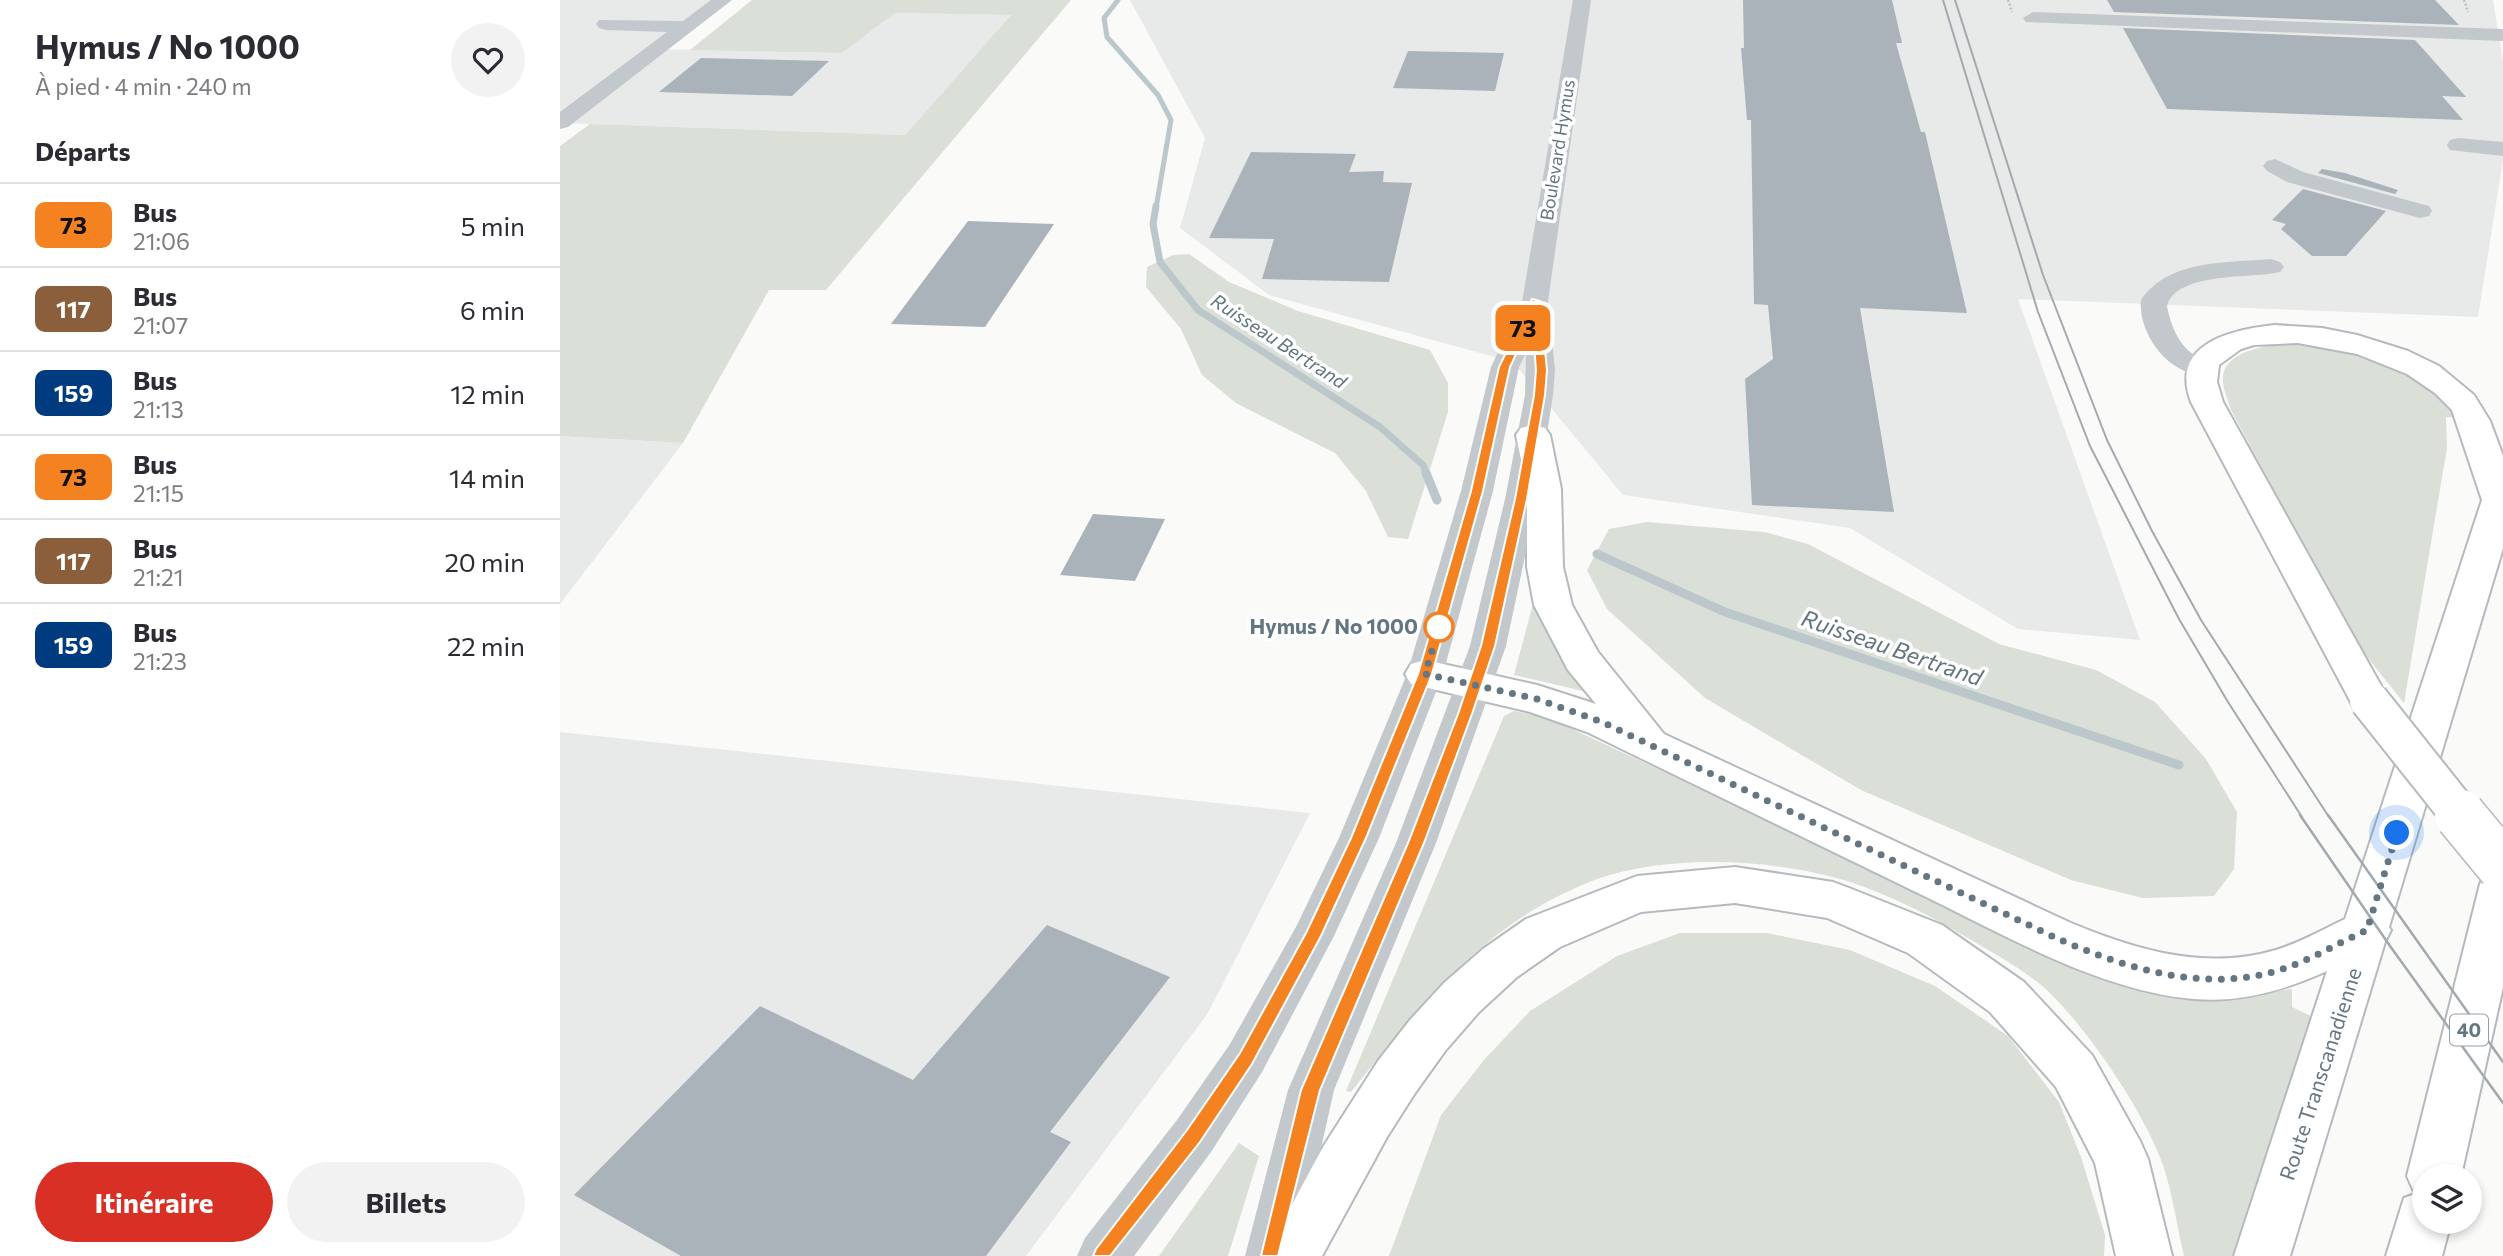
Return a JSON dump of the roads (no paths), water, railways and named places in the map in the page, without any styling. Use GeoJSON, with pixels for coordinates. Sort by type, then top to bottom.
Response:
{"type":"FeatureCollection","features":[{"type":"Feature","properties":{"kind":"main road"},"geometry":{"type":"LineString","coordinates":[[2501,496],[2468,409],[2441,382],[2402,359],[2341,340],[2303,335],[2269,335],[2245,338],[2223,347],[2207,359],[2202,368],[2199,380],[2207,402],[2369,700],[2411,757],[2503,867]]}},
{"type":"Feature","properties":{"kind":"main road"},"geometry":{"type":"LineString","coordinates":[[1533,435],[1544,489],[1545,567],[1553,605],[1582,660],[1651,744]]}},
{"type":"Feature","properties":{"kind":"main road","name":"Route Transcanadienne"},"geometry":{"type":"LineString","coordinates":[[2262,1256],[2367,930],[2501,496]]}},
{"type":"Feature","properties":{"kind":"main road"},"geometry":{"type":"LineString","coordinates":[[1425,674],[1556,704],[1651,744],[2054,937],[2098,956],[2141,970],[2180,977],[2248,978],[2293,965],[2367,930]]}},
{"type":"Feature","properties":{"kind":"main road","name":"40"},"geometry":{"type":"LineString","coordinates":[[2437,1164],[2503,884]]}},
{"type":"Feature","properties":{"kind":"main road"},"geometry":{"type":"LineString","coordinates":[[1292,1256],[1392,1082],[1451,1008],[1496,966],[1543,933],[1589,909],[1659,891],[1724,885],[1809,896],[1877,915],[1944,949],[2003,992],[2051,1041],[2098,1110],[2116,1147],[2129,1184],[2144,1256]]}},
{"type":"Feature","properties":{"kind":"main road"},"geometry":{"type":"LineString","coordinates":[[2414,1256],[2420,1234]]}},
{"type":"Feature","properties":{"kind":"street"},"geometry":{"type":"LineString","coordinates":[[560,121],[723,0]]}},
{"type":"Feature","properties":{"kind":"street","name":"Boulevard Hymus"},"geometry":{"type":"LineString","coordinates":[[1271,1256],[1311,1090],[1416,843],[1474,685],[1496,611],[1533,435],[1541,370],[1535,301],[1582,0]]}},
{"type":"Feature","properties":{"kind":"street"},"geometry":{"type":"LineString","coordinates":[[2033,18],[2503,35]]}},
{"type":"Feature","properties":{"kind":"street"},"geometry":{"type":"LineString","coordinates":[[606,24],[686,27]]}},
{"type":"Feature","properties":{"kind":"street"},"geometry":{"type":"LineString","coordinates":[[2458,145],[2503,149]]}},
{"type":"Feature","properties":{"kind":"street"},"geometry":{"type":"LineString","coordinates":[[2275,166],[2295,177],[2420,211]]}},
{"type":"Feature","properties":{"kind":"street"},"geometry":{"type":"LineString","coordinates":[[2202,368],[2186,362],[2173,349],[2154,312],[2154,299],[2168,287],[2200,274],[2271,267]]}},
{"type":"Feature","properties":{"kind":"street","name":"Boulevard Hymus"},"geometry":{"type":"LineString","coordinates":[[1103,1256],[1224,1094],[1280,1000],[1359,838],[1425,674],[1477,491],[1505,367],[1535,301]]}},
{"type":"Feature","properties":{"kind":"waterway","name":"Ruisseau Bertrand"},"geometry":{"type":"LineString","coordinates":[[1118,0],[1104,18],[1107,37],[1158,95],[1171,120],[1156,208]]}},
{"type":"Feature","properties":{"kind":"waterway","name":"Ruisseau Bertrand"},"geometry":{"type":"LineString","coordinates":[[1156,206],[1153,224],[1160,262],[1198,310],[1380,427],[1423,465],[1427,475]]}},
{"type":"Feature","properties":{"kind":"waterway","name":"Ruisseau Bertrand"},"geometry":{"type":"LineString","coordinates":[[1426,473],[1437,500]]}},
{"type":"Feature","properties":{"kind":"waterway","name":"Ruisseau Bertrand"},"geometry":{"type":"LineString","coordinates":[[1597,554],[1725,612],[2179,765]]}},
{"type":"Feature","properties":{"kind":"tram line"},"geometry":{"type":"LineString","coordinates":[[1943,0],[2038,312],[2090,446],[2179,619],[2228,702],[2302,817]]}},
{"type":"Feature","properties":{"kind":"tram line"},"geometry":{"type":"LineString","coordinates":[[1955,0],[2043,275],[2107,440],[2152,531],[2201,620],[2329,817]]}},
{"type":"Feature","properties":{"kind":"tram line"},"geometry":{"type":"LineString","coordinates":[[2300,815],[2503,1103]]}},
{"type":"Feature","properties":{"kind":"tram line"},"geometry":{"type":"LineString","coordinates":[[2328,815],[2503,1062]]}},
{"type":"Feature","properties":{"kind":"place","name":"Hymus / No 1000"},"geometry":{"type":"Point","coordinates":[1439,627]}}]}
